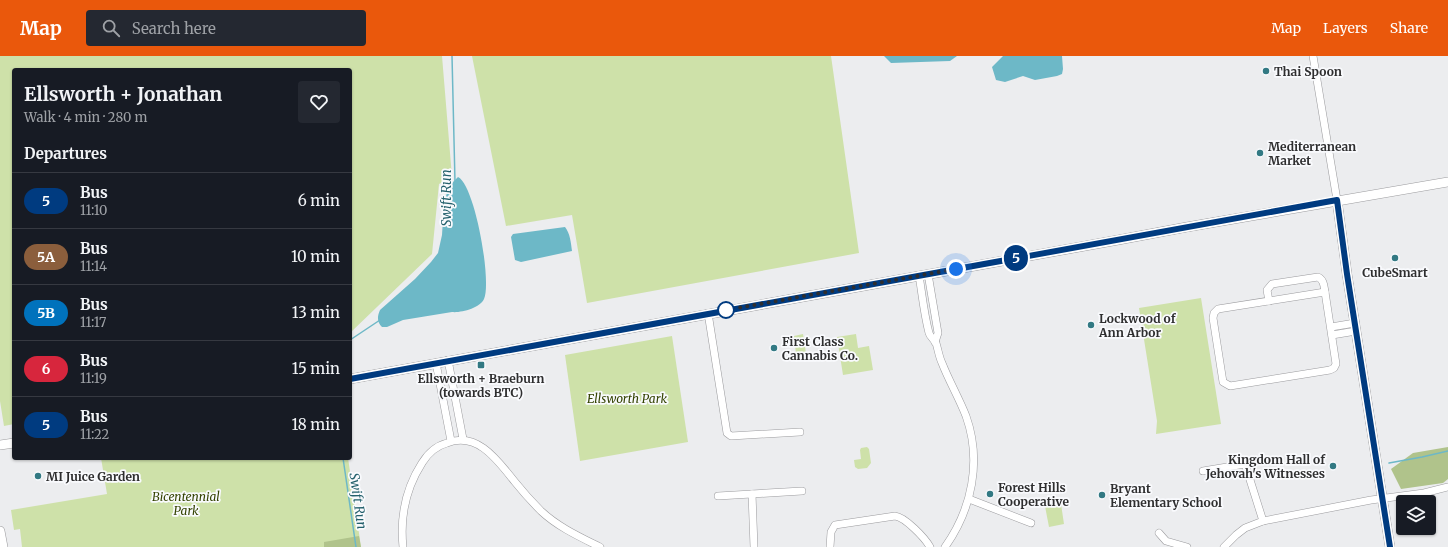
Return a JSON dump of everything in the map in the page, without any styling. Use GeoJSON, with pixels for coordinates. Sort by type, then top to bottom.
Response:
{"type":"FeatureCollection","features":[{"type":"Feature","properties":{"kind":"main road"},"geometry":{"type":"LineString","coordinates":[[352,378],[1337,200],[1448,182]]}},
{"type":"Feature","properties":{"kind":"main road"},"geometry":{"type":"LineString","coordinates":[[1337,200],[1390,547]]}},
{"type":"Feature","properties":{"kind":"main road"},"geometry":{"type":"LineString","coordinates":[[0,445],[12,443]]}},
{"type":"Feature","properties":{"kind":"main road"},"geometry":{"type":"LineString","coordinates":[[0,531],[3,547]]}},
{"type":"Feature","properties":{"kind":"street"},"geometry":{"type":"LineString","coordinates":[[1314,56],[1337,200]]}},
{"type":"Feature","properties":{"kind":"street"},"geometry":{"type":"LineString","coordinates":[[923,275],[930,334],[935,342],[970,429],[973,463],[972,486],[969,499],[959,526],[945,547]]}},
{"type":"Feature","properties":{"kind":"street"},"geometry":{"type":"LineString","coordinates":[[1269,301],[1267,290],[1272,284],[1318,277],[1321,278],[1324,283],[1331,327],[1336,364],[1334,368],[1330,370],[1230,386],[1226,385],[1224,382],[1213,318],[1214,313],[1218,309],[1269,301],[1325,292]]}},
{"type":"Feature","properties":{"kind":"street"},"geometry":{"type":"LineString","coordinates":[[708,313],[727,433],[731,436],[800,432]]}},
{"type":"Feature","properties":{"kind":"street"},"geometry":{"type":"LineString","coordinates":[[1331,327],[1356,327]]}},
{"type":"Feature","properties":{"kind":"street"},"geometry":{"type":"LineString","coordinates":[[1332,335],[1356,327]]}},
{"type":"Feature","properties":{"kind":"street"},"geometry":{"type":"LineString","coordinates":[[448,360],[463,439]]}},
{"type":"Feature","properties":{"kind":"street"},"geometry":{"type":"LineString","coordinates":[[436,362],[451,441]]}},
{"type":"Feature","properties":{"kind":"street"},"geometry":{"type":"LineString","coordinates":[[403,547],[401,532],[406,500],[413,479],[424,459],[432,450],[451,441],[463,439],[472,442],[489,452],[545,515],[568,531],[600,547]]}},
{"type":"Feature","properties":{"kind":"street"},"geometry":{"type":"LineString","coordinates":[[1203,471],[1245,464],[1263,520]]}},
{"type":"Feature","properties":{"kind":"street"},"geometry":{"type":"LineString","coordinates":[[1224,547],[1236,534],[1263,520],[1424,493],[1448,487]]}},
{"type":"Feature","properties":{"kind":"street"},"geometry":{"type":"LineString","coordinates":[[718,496],[802,491]]}},
{"type":"Feature","properties":{"kind":"street"},"geometry":{"type":"LineString","coordinates":[[752,494],[754,547]]}},
{"type":"Feature","properties":{"kind":"street"},"geometry":{"type":"LineString","coordinates":[[969,499],[1031,523]]}},
{"type":"Feature","properties":{"kind":"street"},"geometry":{"type":"LineString","coordinates":[[830,547],[831,532],[835,525],[895,516],[904,519],[926,540],[930,547]]}},
{"type":"Feature","properties":{"kind":"street"},"geometry":{"type":"LineString","coordinates":[[1159,533],[1166,541],[1187,547]]}},
{"type":"Feature","properties":{"kind":"green space"},"geometry":{"type":"Polygon","coordinates":[[[0,56],[442,56],[452,177],[439,184],[432,254],[352,331],[352,68],[12,68],[12,424],[4,426],[0,401],[0,56]]]}},
{"type":"Feature","properties":{"kind":"green space"},"geometry":{"type":"Polygon","coordinates":[[[472,56],[831,56],[859,253],[587,303],[572,215],[506,226],[472,56]]]}},
{"type":"Feature","properties":{"kind":"green space"},"geometry":{"type":"Polygon","coordinates":[[[1201,298],[1221,424],[1156,434],[1157,421],[1139,308],[1201,298]]]}},
{"type":"Feature","properties":{"kind":"green space"},"geometry":{"type":"Polygon","coordinates":[[[803,334],[806,353],[796,354],[794,336],[803,334]]]}},
{"type":"Feature","properties":{"kind":"green space"},"geometry":{"type":"Polygon","coordinates":[[[856,334],[858,348],[869,346],[873,370],[843,375],[837,337],[856,334]]]}},
{"type":"Feature","properties":{"kind":"green space","name":"Ellsworth Park"},"geometry":{"type":"Polygon","coordinates":[[[672,336],[688,442],[580,461],[565,355],[672,336]]]}},
{"type":"Feature","properties":{"kind":"green space"},"geometry":{"type":"Polygon","coordinates":[[[867,447],[869,449],[871,463],[867,468],[858,469],[855,467],[854,460],[861,459],[861,448],[867,447]]]}},
{"type":"Feature","properties":{"kind":"green space"},"geometry":{"type":"Polygon","coordinates":[[[1448,447],[1448,479],[1443,483],[1401,489],[1391,469],[1413,453],[1448,447]]]}},
{"type":"Feature","properties":{"kind":"green space","name":"Bicentennial Park"},"geometry":{"type":"Polygon","coordinates":[[[101,460],[348,460],[361,547],[22,547],[20,529],[14,530],[11,510],[107,494],[101,460]]]}},
{"type":"Feature","properties":{"kind":"green space"},"geometry":{"type":"Polygon","coordinates":[[[1061,504],[1064,524],[1049,527],[1045,506],[1061,504]]]}},
{"type":"Feature","properties":{"kind":"green space"},"geometry":{"type":"Polygon","coordinates":[[[359,536],[361,547],[324,547],[324,542],[359,536]]]}},
{"type":"Feature","properties":{"kind":"water"},"geometry":{"type":"Polygon","coordinates":[[[884,56],[957,56],[950,61],[891,63],[884,56]]]}},
{"type":"Feature","properties":{"kind":"water"},"geometry":{"type":"Polygon","coordinates":[[[1003,56],[1062,56],[1062,74],[1035,80],[1023,76],[1005,82],[996,80],[992,67],[1003,56]]]}},
{"type":"Feature","properties":{"kind":"water"},"geometry":{"type":"Polygon","coordinates":[[[458,177],[464,184],[476,215],[484,255],[486,274],[484,299],[479,305],[465,311],[403,320],[387,327],[382,327],[378,319],[380,310],[415,279],[438,253],[442,235],[444,203],[449,186],[458,177]]]}},
{"type":"Feature","properties":{"kind":"water"},"geometry":{"type":"Polygon","coordinates":[[[565,227],[571,241],[572,251],[521,262],[515,260],[511,237],[513,234],[565,227]]]}},
{"type":"Feature","properties":{"kind":"waterway","name":"Swift Run"},"geometry":{"type":"LineString","coordinates":[[452,56],[455,182]]}},
{"type":"Feature","properties":{"kind":"waterway","name":"Swift Run"},"geometry":{"type":"LineString","coordinates":[[352,339],[380,320]]}},
{"type":"Feature","properties":{"kind":"waterway"},"geometry":{"type":"LineString","coordinates":[[1389,463],[1448,451]]}},
{"type":"Feature","properties":{"kind":"waterway","name":"Swift Run"},"geometry":{"type":"LineString","coordinates":[[343,460],[356,547]]}},
{"type":"Feature","properties":{"kind":"bus line","name":"5"},"geometry":{"type":"LineString","coordinates":[[352,379],[529,345],[1337,200],[1347,274],[1390,547]]}},
{"type":"Feature","properties":{"kind":"place","name":"Thai Spoon"},"geometry":{"type":"Point","coordinates":[1266,71]}},
{"type":"Feature","properties":{"kind":"place","name":"Mediterranean Market"},"geometry":{"type":"Point","coordinates":[1260,153]}},
{"type":"Feature","properties":{"kind":"place","name":"CubeSmart"},"geometry":{"type":"Point","coordinates":[1395,258]}},
{"type":"Feature","properties":{"kind":"place","name":"Lockwood of Ann Arbor"},"geometry":{"type":"Point","coordinates":[1091,325]}},
{"type":"Feature","properties":{"kind":"place","name":"First Class Cannabis Co."},"geometry":{"type":"Point","coordinates":[774,348]}},
{"type":"Feature","properties":{"kind":"place","name":"Ellsworth + Braeburn (towards BTC)"},"geometry":{"type":"Point","coordinates":[481,365]}},
{"type":"Feature","properties":{"kind":"place","name":"Kingdom Hall of Jehovah's Witnesses"},"geometry":{"type":"Point","coordinates":[1333,466]}},
{"type":"Feature","properties":{"kind":"place","name":"MI Juice Garden"},"geometry":{"type":"Point","coordinates":[38,476]}},
{"type":"Feature","properties":{"kind":"place","name":"Forest Hills Cooperative"},"geometry":{"type":"Point","coordinates":[990,494]}},
{"type":"Feature","properties":{"kind":"place","name":"Bryant Elementary School"},"geometry":{"type":"Point","coordinates":[1102,495]}},
{"type":"Feature","properties":{"kind":"route"},"geometry":{"type":"LineString","coordinates":[[726,310],[956,269]]}}]}
